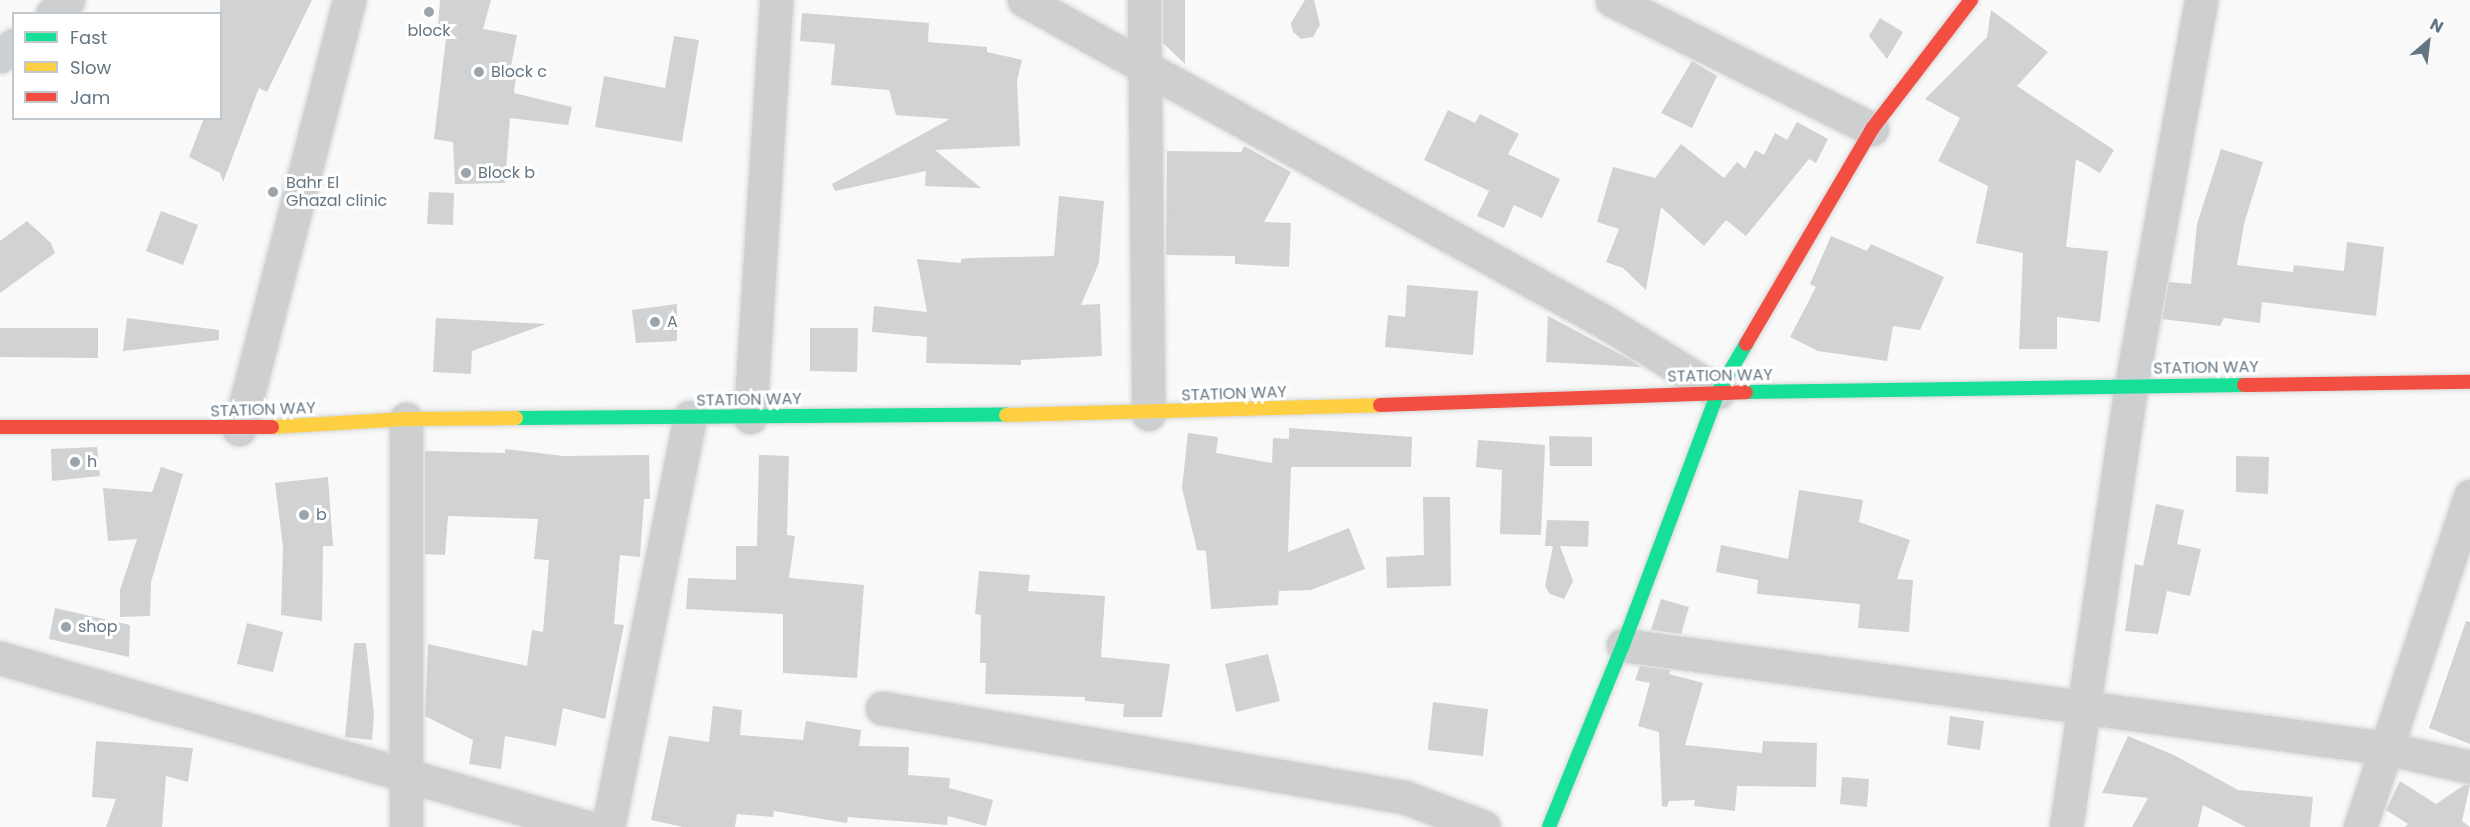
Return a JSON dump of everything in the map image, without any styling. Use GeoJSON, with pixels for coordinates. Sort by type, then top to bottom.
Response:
{"type":"FeatureCollection","features":[{"type":"Feature","properties":{"kind":"main road"},"geometry":{"type":"LineString","coordinates":[[1549,827],[1623,645],[1718,392],[1872,129],[1971,0]]}},
{"type":"Feature","properties":{"kind":"main road","name":"STATION WAY"},"geometry":{"type":"LineString","coordinates":[[0,427],[239,429],[406,419],[1149,414],[1718,392],[2470,382]]}},
{"type":"Feature","properties":{"kind":"street"},"geometry":{"type":"LineString","coordinates":[[54,12],[68,0]]}},
{"type":"Feature","properties":{"kind":"street"},"geometry":{"type":"LineString","coordinates":[[239,429],[349,0]]}},
{"type":"Feature","properties":{"kind":"street"},"geometry":{"type":"LineString","coordinates":[[750,417],[776,0]]}},
{"type":"Feature","properties":{"kind":"street"},"geometry":{"type":"LineString","coordinates":[[1024,0],[1144,64],[1602,321],[1718,392]]}},
{"type":"Feature","properties":{"kind":"street"},"geometry":{"type":"LineString","coordinates":[[1144,0],[1149,414]]}},
{"type":"Feature","properties":{"kind":"street"},"geometry":{"type":"LineString","coordinates":[[1612,0],[1872,129]]}},
{"type":"Feature","properties":{"kind":"street"},"geometry":{"type":"LineString","coordinates":[[2066,827],[2131,386],[2201,0]]}},
{"type":"Feature","properties":{"kind":"street"},"geometry":{"type":"LineString","coordinates":[[0,56],[12,47]]}},
{"type":"Feature","properties":{"kind":"street"},"geometry":{"type":"LineString","coordinates":[[608,827],[690,417]]}},
{"type":"Feature","properties":{"kind":"street"},"geometry":{"type":"LineString","coordinates":[[406,419],[406,827]]}},
{"type":"Feature","properties":{"kind":"street"},"geometry":{"type":"LineString","coordinates":[[2360,827],[2470,496]]}},
{"type":"Feature","properties":{"kind":"street"},"geometry":{"type":"LineString","coordinates":[[1623,645],[2385,748],[2470,767]]}},
{"type":"Feature","properties":{"kind":"street"},"geometry":{"type":"LineString","coordinates":[[0,658],[405,777],[586,827]]}},
{"type":"Feature","properties":{"kind":"street"},"geometry":{"type":"LineString","coordinates":[[882,708],[1404,797],[1484,827]]}},
{"type":"Feature","properties":{"kind":"building"},"geometry":{"type":"Polygon","coordinates":[[[220,0],[312,0],[267,92],[259,88],[223,182],[220,173],[189,157],[203,120],[222,120],[222,12],[220,12],[220,0]]]}},
{"type":"Feature","properties":{"kind":"building"},"geometry":{"type":"Polygon","coordinates":[[[440,0],[491,0],[483,29],[517,35],[511,66],[517,67],[514,93],[572,107],[568,125],[510,118],[505,183],[455,184],[453,142],[434,139],[447,30],[438,28],[440,0]]]}},
{"type":"Feature","properties":{"kind":"building"},"geometry":{"type":"Polygon","coordinates":[[[1163,0],[1185,0],[1185,64],[1163,43],[1163,0]]]}},
{"type":"Feature","properties":{"kind":"building"},"geometry":{"type":"Polygon","coordinates":[[[1305,0],[1314,0],[1320,25],[1313,37],[1301,39],[1293,32],[1291,23],[1305,0]]]}},
{"type":"Feature","properties":{"kind":"building"},"geometry":{"type":"Polygon","coordinates":[[[1991,10],[2048,52],[2017,86],[2114,150],[2100,173],[2076,159],[2066,247],[2108,251],[2100,322],[2057,317],[2057,349],[2019,349],[2023,253],[1976,243],[1988,186],[1938,161],[1960,118],[1925,99],[1987,37],[1991,10]]]}},
{"type":"Feature","properties":{"kind":"building"},"geometry":{"type":"Polygon","coordinates":[[[802,13],[929,23],[928,42],[987,47],[987,52],[1022,60],[1017,81],[1020,146],[935,150],[981,188],[925,186],[926,171],[835,191],[832,184],[950,119],[896,115],[889,90],[831,85],[835,44],[800,41],[802,13]]]}},
{"type":"Feature","properties":{"kind":"building"},"geometry":{"type":"Polygon","coordinates":[[[1880,18],[1903,32],[1887,59],[1869,36],[1880,18]]]}},
{"type":"Feature","properties":{"kind":"building"},"geometry":{"type":"Polygon","coordinates":[[[674,36],[699,40],[682,142],[595,127],[604,76],[665,88],[674,36]]]}},
{"type":"Feature","properties":{"kind":"building"},"geometry":{"type":"Polygon","coordinates":[[[1692,61],[1717,76],[1692,128],[1661,113],[1692,61]]]}},
{"type":"Feature","properties":{"kind":"building"},"geometry":{"type":"Polygon","coordinates":[[[1448,110],[1475,123],[1480,114],[1519,134],[1508,154],[1560,179],[1542,218],[1514,205],[1504,228],[1477,216],[1489,191],[1424,160],[1448,110]]]}},
{"type":"Feature","properties":{"kind":"building"},"geometry":{"type":"Polygon","coordinates":[[[1797,122],[1828,139],[1816,163],[1809,159],[1746,236],[1726,220],[1704,246],[1661,207],[1646,290],[1623,268],[1606,262],[1619,229],[1597,222],[1613,167],[1655,178],[1681,144],[1724,178],[1737,162],[1745,169],[1755,150],[1764,155],[1775,133],[1787,140],[1797,122]]]}},
{"type":"Feature","properties":{"kind":"building"},"geometry":{"type":"Polygon","coordinates":[[[1244,146],[1291,172],[1264,222],[1291,223],[1289,267],[1235,264],[1235,256],[1166,255],[1167,151],[1241,152],[1244,146]]]}},
{"type":"Feature","properties":{"kind":"building"},"geometry":{"type":"Polygon","coordinates":[[[2221,149],[2263,162],[2244,224],[2237,265],[2293,272],[2294,265],[2344,271],[2347,242],[2384,247],[2376,316],[2262,302],[2260,323],[2224,318],[2220,326],[2162,319],[2169,282],[2191,284],[2197,224],[2221,149]]]}},
{"type":"Feature","properties":{"kind":"building"},"geometry":{"type":"Polygon","coordinates":[[[429,192],[454,193],[453,225],[427,224],[429,192]]]}},
{"type":"Feature","properties":{"kind":"building"},"geometry":{"type":"Polygon","coordinates":[[[1059,196],[1104,201],[1099,263],[1081,305],[1100,304],[1102,356],[1021,360],[1021,365],[926,363],[927,337],[872,332],[874,306],[927,312],[917,259],[961,263],[961,259],[970,258],[1054,256],[1059,196]]]}},
{"type":"Feature","properties":{"kind":"building"},"geometry":{"type":"Polygon","coordinates":[[[161,211],[198,225],[183,265],[146,251],[161,211]]]}},
{"type":"Feature","properties":{"kind":"building"},"geometry":{"type":"Polygon","coordinates":[[[27,221],[51,243],[55,253],[0,293],[0,241],[27,221]]]}},
{"type":"Feature","properties":{"kind":"building"},"geometry":{"type":"Polygon","coordinates":[[[1831,236],[1867,251],[1871,244],[1944,277],[1920,330],[1893,326],[1887,361],[1818,351],[1790,337],[1816,287],[1810,284],[1831,236]]]}},
{"type":"Feature","properties":{"kind":"building"},"geometry":{"type":"Polygon","coordinates":[[[1407,285],[1478,291],[1473,355],[1385,347],[1388,315],[1405,317],[1407,285]]]}},
{"type":"Feature","properties":{"kind":"building","name":"A"},"geometry":{"type":"Polygon","coordinates":[[[677,304],[677,341],[636,343],[632,310],[677,304]]]}},
{"type":"Feature","properties":{"kind":"building"},"geometry":{"type":"Polygon","coordinates":[[[1548,316],[1631,360],[1641,367],[1546,362],[1548,316]]]}},
{"type":"Feature","properties":{"kind":"building"},"geometry":{"type":"Polygon","coordinates":[[[127,318],[219,330],[219,340],[123,351],[127,318]]]}},
{"type":"Feature","properties":{"kind":"building"},"geometry":{"type":"Polygon","coordinates":[[[436,318],[546,324],[472,351],[471,374],[433,372],[436,318]]]}},
{"type":"Feature","properties":{"kind":"building"},"geometry":{"type":"Polygon","coordinates":[[[0,328],[98,328],[98,358],[0,357],[0,328]]]}},
{"type":"Feature","properties":{"kind":"building"},"geometry":{"type":"Polygon","coordinates":[[[810,328],[858,328],[857,372],[810,371],[810,328]]]}},
{"type":"Feature","properties":{"kind":"building"},"geometry":{"type":"Polygon","coordinates":[[[1289,428],[1412,437],[1411,467],[1291,467],[1288,552],[1349,528],[1365,569],[1311,590],[1279,591],[1278,605],[1211,609],[1206,551],[1197,550],[1182,488],[1188,433],[1218,437],[1216,453],[1272,463],[1273,438],[1289,439],[1289,428]]]}},
{"type":"Feature","properties":{"kind":"building"},"geometry":{"type":"Polygon","coordinates":[[[1549,436],[1592,437],[1592,466],[1550,466],[1549,436]]]}},
{"type":"Feature","properties":{"kind":"building"},"geometry":{"type":"Polygon","coordinates":[[[1478,440],[1545,445],[1541,535],[1500,534],[1502,470],[1476,467],[1478,440]]]}},
{"type":"Feature","properties":{"kind":"building","name":"h"},"geometry":{"type":"Polygon","coordinates":[[[97,447],[100,476],[52,481],[51,449],[97,447]]]}},
{"type":"Feature","properties":{"kind":"building"},"geometry":{"type":"Polygon","coordinates":[[[505,449],[563,456],[649,455],[650,499],[644,499],[640,557],[620,555],[614,624],[624,625],[605,719],[563,708],[556,746],[505,736],[501,769],[469,764],[473,740],[425,716],[428,644],[527,666],[532,630],[543,632],[549,560],[534,559],[538,519],[448,516],[445,555],[425,554],[425,451],[505,453],[505,449]]]}},
{"type":"Feature","properties":{"kind":"building"},"geometry":{"type":"Polygon","coordinates":[[[759,455],[789,456],[787,535],[795,536],[789,578],[864,585],[857,678],[783,673],[783,614],[686,609],[688,578],[736,580],[736,546],[757,546],[759,455]]]}},
{"type":"Feature","properties":{"kind":"building"},"geometry":{"type":"Polygon","coordinates":[[[2236,456],[2269,457],[2268,494],[2236,492],[2236,456]]]}},
{"type":"Feature","properties":{"kind":"building"},"geometry":{"type":"Polygon","coordinates":[[[161,467],[183,474],[151,582],[150,616],[120,617],[120,590],[137,539],[108,541],[103,488],[152,492],[161,467]]]}},
{"type":"Feature","properties":{"kind":"building"},"geometry":{"type":"Polygon","coordinates":[[[328,477],[333,546],[323,546],[322,621],[281,615],[283,547],[275,483],[328,477]]]}},
{"type":"Feature","properties":{"kind":"building"},"geometry":{"type":"Polygon","coordinates":[[[1799,490],[1863,500],[1859,522],[1910,540],[1897,579],[1913,580],[1909,632],[1858,628],[1860,604],[1757,594],[1758,580],[1716,572],[1721,545],[1788,559],[1799,490]]]}},
{"type":"Feature","properties":{"kind":"building"},"geometry":{"type":"Polygon","coordinates":[[[1423,497],[1450,497],[1451,586],[1387,588],[1386,557],[1424,555],[1423,497]]]}},
{"type":"Feature","properties":{"kind":"building"},"geometry":{"type":"Polygon","coordinates":[[[2156,504],[2184,510],[2177,544],[2201,549],[2190,596],[2167,591],[2158,634],[2125,631],[2135,564],[2143,566],[2156,504]]]}},
{"type":"Feature","properties":{"kind":"building"},"geometry":{"type":"Polygon","coordinates":[[[1547,520],[1589,521],[1588,547],[1560,546],[1573,581],[1564,599],[1550,594],[1545,586],[1553,546],[1545,546],[1547,520]]]}},
{"type":"Feature","properties":{"kind":"building"},"geometry":{"type":"Polygon","coordinates":[[[979,571],[1030,575],[1028,591],[1105,596],[1101,657],[1170,664],[1162,717],[1123,717],[1124,704],[1085,701],[1085,697],[985,694],[986,663],[980,663],[981,615],[975,614],[979,571]]]}},
{"type":"Feature","properties":{"kind":"building"},"geometry":{"type":"Polygon","coordinates":[[[1661,599],[1689,607],[1681,634],[1651,630],[1661,599]]]}},
{"type":"Feature","properties":{"kind":"building"},"geometry":{"type":"Polygon","coordinates":[[[55,608],[130,625],[129,657],[49,639],[55,608]]]}},
{"type":"Feature","properties":{"kind":"building"},"geometry":{"type":"Polygon","coordinates":[[[2466,621],[2470,622],[2470,744],[2429,728],[2466,621]]]}},
{"type":"Feature","properties":{"kind":"building"},"geometry":{"type":"Polygon","coordinates":[[[247,623],[283,632],[273,672],[237,664],[247,623]]]}},
{"type":"Feature","properties":{"kind":"building"},"geometry":{"type":"Polygon","coordinates":[[[354,643],[366,643],[374,714],[372,740],[345,737],[354,643]]]}},
{"type":"Feature","properties":{"kind":"building"},"geometry":{"type":"Polygon","coordinates":[[[1268,654],[1280,701],[1236,712],[1225,664],[1268,654]]]}},
{"type":"Feature","properties":{"kind":"building"},"geometry":{"type":"Polygon","coordinates":[[[1640,666],[1670,670],[1669,674],[1703,683],[1685,745],[1762,753],[1763,741],[1817,743],[1816,787],[1737,786],[1735,811],[1694,806],[1695,800],[1669,801],[1667,807],[1662,806],[1659,732],[1638,726],[1650,683],[1635,680],[1640,666]]]}},
{"type":"Feature","properties":{"kind":"building"},"geometry":{"type":"Polygon","coordinates":[[[1433,702],[1488,709],[1483,756],[1428,750],[1433,702]]]}},
{"type":"Feature","properties":{"kind":"building"},"geometry":{"type":"Polygon","coordinates":[[[713,706],[742,710],[740,735],[803,740],[806,721],[861,730],[859,746],[909,747],[908,775],[950,778],[949,788],[993,800],[986,826],[948,816],[947,825],[848,817],[847,823],[774,811],[773,817],[737,814],[735,827],[683,827],[651,820],[669,736],[709,742],[713,706]]]}},
{"type":"Feature","properties":{"kind":"building"},"geometry":{"type":"Polygon","coordinates":[[[1950,716],[1984,721],[1980,750],[1947,745],[1950,716]]]}},
{"type":"Feature","properties":{"kind":"building"},"geometry":{"type":"Polygon","coordinates":[[[2128,736],[2174,755],[2238,790],[2313,797],[2310,827],[2246,827],[2203,805],[2198,827],[2132,827],[2148,798],[2102,793],[2128,736]]]}},
{"type":"Feature","properties":{"kind":"building"},"geometry":{"type":"Polygon","coordinates":[[[96,741],[193,748],[188,782],[166,776],[162,827],[106,827],[116,799],[92,797],[96,741]]]}},
{"type":"Feature","properties":{"kind":"building"},"geometry":{"type":"Polygon","coordinates":[[[1842,777],[1869,779],[1867,807],[1840,804],[1842,777]]]}},
{"type":"Feature","properties":{"kind":"building"},"geometry":{"type":"Polygon","coordinates":[[[2400,781],[2436,804],[2464,785],[2470,785],[2462,821],[2470,827],[2405,827],[2408,824],[2386,810],[2400,781]]]}},
{"type":"Feature","properties":{"kind":"traffic: fast"},"geometry":{"type":"LineString","coordinates":[[1549,827],[1623,645],[1718,392],[1746,344]]}},
{"type":"Feature","properties":{"kind":"traffic: fast"},"geometry":{"type":"LineString","coordinates":[[1746,392],[2244,385]]}},
{"type":"Feature","properties":{"kind":"traffic: fast"},"geometry":{"type":"LineString","coordinates":[[516,418],[1006,415]]}},
{"type":"Feature","properties":{"kind":"traffic: slow"},"geometry":{"type":"LineString","coordinates":[[1006,415],[1380,405]]}},
{"type":"Feature","properties":{"kind":"traffic: slow"},"geometry":{"type":"LineString","coordinates":[[272,427],[406,419],[516,418]]}},
{"type":"Feature","properties":{"kind":"traffic: jam"},"geometry":{"type":"LineString","coordinates":[[1746,344],[1872,129],[1971,0]]}},
{"type":"Feature","properties":{"kind":"traffic: jam"},"geometry":{"type":"LineString","coordinates":[[2244,385],[2470,382]]}},
{"type":"Feature","properties":{"kind":"traffic: jam"},"geometry":{"type":"LineString","coordinates":[[1380,405],[1746,392]]}},
{"type":"Feature","properties":{"kind":"traffic: jam"},"geometry":{"type":"LineString","coordinates":[[0,427],[272,427]]}},
{"type":"Feature","properties":{"kind":"place","name":"block"},"geometry":{"type":"Point","coordinates":[429,12]}},
{"type":"Feature","properties":{"kind":"place","name":"Block c"},"geometry":{"type":"Point","coordinates":[479,72]}},
{"type":"Feature","properties":{"kind":"place","name":"Block b"},"geometry":{"type":"Point","coordinates":[466,173]}},
{"type":"Feature","properties":{"kind":"place","name":"Bahr El Ghazal clinic"},"geometry":{"type":"Point","coordinates":[273,192]}},
{"type":"Feature","properties":{"kind":"place","name":"A"},"geometry":{"type":"Point","coordinates":[655,322]}},
{"type":"Feature","properties":{"kind":"place","name":"h"},"geometry":{"type":"Point","coordinates":[75,462]}},
{"type":"Feature","properties":{"kind":"place","name":"b"},"geometry":{"type":"Point","coordinates":[304,515]}},
{"type":"Feature","properties":{"kind":"place","name":"shop"},"geometry":{"type":"Point","coordinates":[66,627]}}]}
